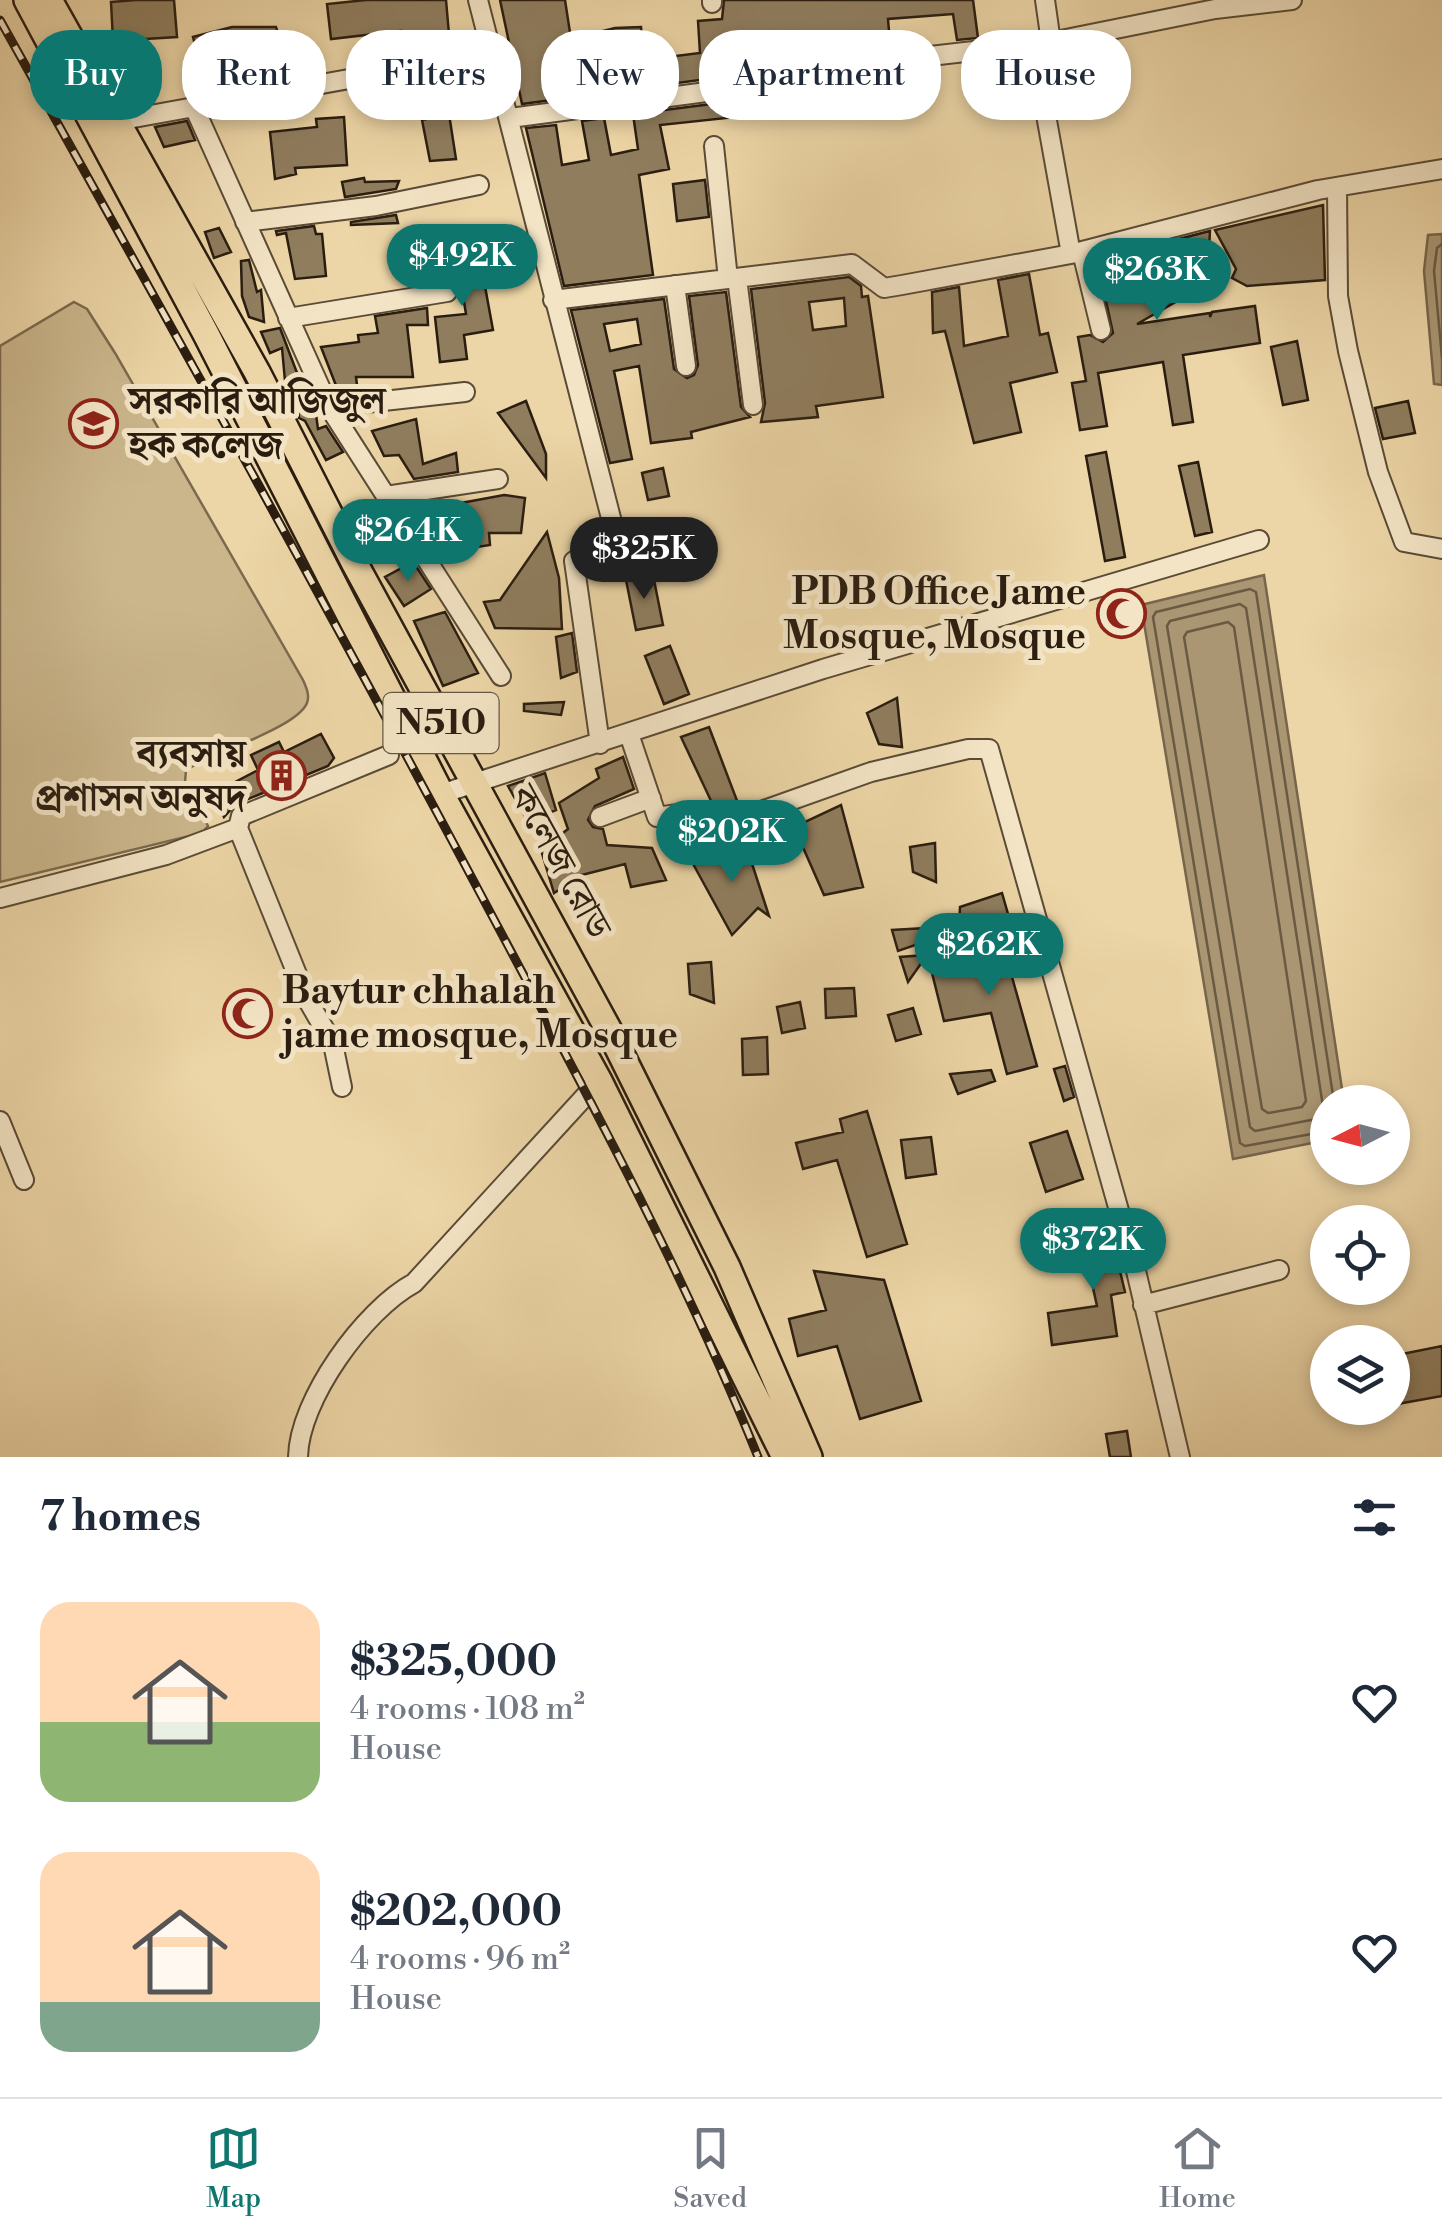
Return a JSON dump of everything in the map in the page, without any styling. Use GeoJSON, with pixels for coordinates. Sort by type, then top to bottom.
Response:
{"type":"FeatureCollection","features":[{"type":"Feature","properties":{"kind":"highway","name":"কলেজ রোড"},"geometry":{"type":"LineString","coordinates":[[27,0],[206,334],[441,794],[599,1082],[785,1457]]}},
{"type":"Feature","properties":{"kind":"highway","name":"কলেজ রোড"},"geometry":{"type":"LineString","coordinates":[[49,0],[256,372],[520,864],[689,1190],[809,1457]]}},
{"type":"Feature","properties":{"kind":"street"},"geometry":{"type":"LineString","coordinates":[[478,0],[486,30]]}},
{"type":"Feature","properties":{"kind":"street"},"geometry":{"type":"LineString","coordinates":[[1045,0],[1050,30]]}},
{"type":"Feature","properties":{"kind":"street"},"geometry":{"type":"LineString","coordinates":[[1111,30],[1215,9],[1292,0]]}},
{"type":"Feature","properties":{"kind":"street"},"geometry":{"type":"LineString","coordinates":[[521,117],[774,83],[809,70],[961,52]]}},
{"type":"Feature","properties":{"kind":"street"},"geometry":{"type":"LineString","coordinates":[[116,121],[182,110]]}},
{"type":"Feature","properties":{"kind":"street"},"geometry":{"type":"LineString","coordinates":[[199,120],[329,407],[501,676]]}},
{"type":"Feature","properties":{"kind":"street"},"geometry":{"type":"LineString","coordinates":[[510,120],[552,300],[612,522],[608,538],[574,561],[600,744]]}},
{"type":"Feature","properties":{"kind":"street"},"geometry":{"type":"LineString","coordinates":[[1047,120],[1076,253],[1101,330]]}},
{"type":"Feature","properties":{"kind":"street"},"geometry":{"type":"LineString","coordinates":[[714,146],[753,405]]}},
{"type":"Feature","properties":{"kind":"street"},"geometry":{"type":"LineString","coordinates":[[552,300],[852,264],[884,288],[1076,253],[1337,187],[1442,168]]}},
{"type":"Feature","properties":{"kind":"street"},"geometry":{"type":"LineString","coordinates":[[245,222],[376,206],[478,185]]}},
{"type":"Feature","properties":{"kind":"street"},"geometry":{"type":"LineString","coordinates":[[1337,187],[1338,296],[1378,472],[1404,542],[1442,549]]}},
{"type":"Feature","properties":{"kind":"street"},"geometry":{"type":"LineString","coordinates":[[675,285],[686,366]]}},
{"type":"Feature","properties":{"kind":"street"},"geometry":{"type":"LineString","coordinates":[[288,318],[448,292]]}},
{"type":"Feature","properties":{"kind":"street"},"geometry":{"type":"LineString","coordinates":[[329,407],[465,392]]}},
{"type":"Feature","properties":{"kind":"street"},"geometry":{"type":"LineString","coordinates":[[386,496],[498,478]]}},
{"type":"Feature","properties":{"kind":"street"},"geometry":{"type":"LineString","coordinates":[[441,794],[823,670],[1259,540]]}},
{"type":"Feature","properties":{"kind":"street"},"geometry":{"type":"LineString","coordinates":[[629,734],[657,817],[683,813],[736,820],[871,772],[968,749],[989,749],[1143,1305],[1180,1457]]}},
{"type":"Feature","properties":{"kind":"street"},"geometry":{"type":"LineString","coordinates":[[342,1087],[332,1044],[307,1000],[238,828],[241,816],[389,755]]}},
{"type":"Feature","properties":{"kind":"street"},"geometry":{"type":"LineString","coordinates":[[600,817],[651,798]]}},
{"type":"Feature","properties":{"kind":"street"},"geometry":{"type":"LineString","coordinates":[[0,898],[166,855],[238,828]]}},
{"type":"Feature","properties":{"kind":"street"},"geometry":{"type":"LineString","coordinates":[[298,1457],[298,1431],[331,1370],[391,1295],[414,1284],[599,1082]]}},
{"type":"Feature","properties":{"kind":"street"},"geometry":{"type":"LineString","coordinates":[[0,1121],[24,1180]]}},
{"type":"Feature","properties":{"kind":"street"},"geometry":{"type":"LineString","coordinates":[[1143,1305],[1279,1270]]}},
{"type":"Feature","properties":{"kind":"shaded area","name":"সরকারি আজিজুল হক কলেজ"},"geometry":{"type":"Polygon","coordinates":[[[74,302],[87,309],[115,353],[303,680],[308,700],[287,722],[186,770],[185,782],[208,826],[202,833],[0,882],[0,346],[74,302]]]}},
{"type":"Feature","properties":{"kind":"water"},"geometry":{"type":"Polygon","coordinates":[[[1442,234],[1442,385],[1434,384],[1424,271],[1428,235],[1442,234]]]}},
{"type":"Feature","properties":{"kind":"water"},"geometry":{"type":"Polygon","coordinates":[[[1264,575],[1341,1085],[1310,1085],[1310,1143],[1233,1159],[1141,605],[1264,575]]]}},
{"type":"Feature","properties":{"kind":"building"},"geometry":{"type":"Polygon","coordinates":[[[174,0],[177,37],[162,38],[162,30],[112,30],[111,2],[174,0]]]}},
{"type":"Feature","properties":{"kind":"building"},"geometry":{"type":"Polygon","coordinates":[[[446,0],[449,30],[346,30],[346,37],[331,39],[327,4],[446,0]]]}},
{"type":"Feature","properties":{"kind":"building"},"geometry":{"type":"Polygon","coordinates":[[[500,0],[565,0],[570,30],[541,30],[541,101],[522,104],[521,30],[506,30],[500,0]]]}},
{"type":"Feature","properties":{"kind":"building"},"geometry":{"type":"Polygon","coordinates":[[[724,0],[973,0],[977,30],[961,30],[961,40],[957,40],[953,14],[888,19],[889,30],[699,30],[699,37],[698,21],[722,19],[724,0]]]}},
{"type":"Feature","properties":{"kind":"building"},"geometry":{"type":"Polygon","coordinates":[[[276,27],[277,30],[220,30],[276,27]]]}},
{"type":"Feature","properties":{"kind":"building"},"geometry":{"type":"Polygon","coordinates":[[[615,28],[641,30],[607,30],[615,28]]]}},
{"type":"Feature","properties":{"kind":"building"},"geometry":{"type":"Polygon","coordinates":[[[699,53],[699,80],[679,83],[679,56],[699,53]]]}},
{"type":"Feature","properties":{"kind":"building"},"geometry":{"type":"Polygon","coordinates":[[[699,106],[699,120],[708,120],[660,125],[669,169],[639,175],[653,275],[564,286],[526,128],[556,125],[562,165],[589,160],[582,121],[604,120],[611,155],[638,149],[634,120],[679,120],[679,108],[699,106]]]}},
{"type":"Feature","properties":{"kind":"building"},"geometry":{"type":"Polygon","coordinates":[[[344,117],[347,165],[295,168],[296,174],[275,179],[270,132],[317,127],[316,120],[344,117]]]}},
{"type":"Feature","properties":{"kind":"building"},"geometry":{"type":"Polygon","coordinates":[[[422,120],[450,120],[456,159],[430,161],[422,120]]]}},
{"type":"Feature","properties":{"kind":"building"},"geometry":{"type":"Polygon","coordinates":[[[187,121],[195,140],[164,147],[155,127],[187,121]]]}},
{"type":"Feature","properties":{"kind":"building"},"geometry":{"type":"Polygon","coordinates":[[[364,178],[365,182],[399,181],[396,189],[345,197],[342,182],[364,178]]]}},
{"type":"Feature","properties":{"kind":"building"},"geometry":{"type":"Polygon","coordinates":[[[705,180],[709,217],[677,221],[673,184],[705,180]]]}},
{"type":"Feature","properties":{"kind":"building"},"geometry":{"type":"Polygon","coordinates":[[[1323,205],[1325,280],[1247,286],[1232,278],[1236,269],[1215,230],[1323,205]]]}},
{"type":"Feature","properties":{"kind":"building"},"geometry":{"type":"Polygon","coordinates":[[[396,215],[398,223],[351,225],[351,222],[396,215]]]}},
{"type":"Feature","properties":{"kind":"building"},"geometry":{"type":"Polygon","coordinates":[[[314,226],[316,234],[322,234],[326,276],[295,279],[286,233],[277,235],[276,231],[314,226]]]}},
{"type":"Feature","properties":{"kind":"building"},"geometry":{"type":"Polygon","coordinates":[[[219,228],[231,252],[214,258],[205,232],[219,228]]]}},
{"type":"Feature","properties":{"kind":"building"},"geometry":{"type":"Polygon","coordinates":[[[1210,231],[1207,284],[1137,324],[1210,313],[1210,317],[1212,312],[1255,306],[1260,343],[1183,355],[1193,422],[1173,425],[1163,362],[1098,373],[1107,426],[1080,430],[1072,383],[1086,381],[1078,337],[1090,335],[1103,342],[1113,333],[1097,260],[1210,231]]]}},
{"type":"Feature","properties":{"kind":"building"},"geometry":{"type":"Polygon","coordinates":[[[480,259],[493,330],[464,335],[467,359],[440,362],[435,317],[466,314],[461,284],[446,280],[429,282],[426,268],[457,268],[456,264],[480,259]]]}},
{"type":"Feature","properties":{"kind":"building"},"geometry":{"type":"Polygon","coordinates":[[[249,260],[257,292],[261,290],[264,322],[249,317],[242,296],[241,261],[249,260]]]}},
{"type":"Feature","properties":{"kind":"building"},"geometry":{"type":"Polygon","coordinates":[[[1029,274],[1040,335],[1048,333],[1057,372],[1010,383],[1021,432],[974,443],[945,331],[933,333],[932,292],[959,287],[964,346],[1008,336],[998,280],[1029,274]]]}},
{"type":"Feature","properties":{"kind":"building"},"geometry":{"type":"Polygon","coordinates":[[[849,277],[861,286],[862,297],[868,296],[883,397],[816,406],[818,417],[761,422],[765,403],[751,289],[849,277]],[[844,298],[809,302],[813,330],[846,326],[844,298]]]}},
{"type":"Feature","properties":{"kind":"building"},"geometry":{"type":"Polygon","coordinates":[[[726,292],[741,407],[750,417],[691,432],[692,438],[651,443],[639,366],[614,371],[632,459],[610,463],[571,310],[664,299],[674,369],[687,378],[694,375],[698,365],[689,296],[726,292]],[[637,319],[604,324],[610,351],[641,344],[637,319]]]}},
{"type":"Feature","properties":{"kind":"building"},"geometry":{"type":"Polygon","coordinates":[[[427,308],[428,325],[407,325],[413,377],[356,377],[357,385],[337,388],[321,347],[359,342],[358,335],[378,333],[375,316],[427,308]]]}},
{"type":"Feature","properties":{"kind":"building"},"geometry":{"type":"Polygon","coordinates":[[[280,328],[305,394],[309,394],[315,407],[318,429],[326,426],[343,452],[326,460],[305,421],[299,418],[297,398],[289,398],[286,392],[282,348],[270,353],[261,332],[280,328]]]}},
{"type":"Feature","properties":{"kind":"building"},"geometry":{"type":"Polygon","coordinates":[[[1297,341],[1308,400],[1283,405],[1271,347],[1297,341]]]}},
{"type":"Feature","properties":{"kind":"building"},"geometry":{"type":"Polygon","coordinates":[[[526,401],[546,454],[546,478],[498,413],[526,401]]]}},
{"type":"Feature","properties":{"kind":"building"},"geometry":{"type":"Polygon","coordinates":[[[1408,401],[1415,433],[1383,439],[1375,408],[1408,401]]]}},
{"type":"Feature","properties":{"kind":"building"},"geometry":{"type":"Polygon","coordinates":[[[416,419],[423,464],[456,453],[458,472],[414,479],[399,455],[384,456],[372,431],[416,419]]]}},
{"type":"Feature","properties":{"kind":"building"},"geometry":{"type":"Polygon","coordinates":[[[1106,452],[1125,557],[1105,561],[1086,456],[1106,452]]]}},
{"type":"Feature","properties":{"kind":"building"},"geometry":{"type":"Polygon","coordinates":[[[1198,462],[1212,532],[1195,536],[1179,466],[1198,462]]]}},
{"type":"Feature","properties":{"kind":"building"},"geometry":{"type":"Polygon","coordinates":[[[663,468],[669,496],[648,500],[642,473],[663,468]]]}},
{"type":"Feature","properties":{"kind":"building"},"geometry":{"type":"Polygon","coordinates":[[[504,495],[525,498],[521,533],[489,533],[490,545],[444,552],[431,517],[461,503],[504,495]]]}},
{"type":"Feature","properties":{"kind":"building"},"geometry":{"type":"Polygon","coordinates":[[[358,508],[379,508],[397,536],[381,550],[358,508]]]}},
{"type":"Feature","properties":{"kind":"building"},"geometry":{"type":"Polygon","coordinates":[[[547,532],[559,578],[562,629],[495,628],[484,602],[500,600],[547,532]]]}},
{"type":"Feature","properties":{"kind":"building"},"geometry":{"type":"Polygon","coordinates":[[[413,562],[431,589],[404,606],[385,577],[413,562]]]}},
{"type":"Feature","properties":{"kind":"building"},"geometry":{"type":"Polygon","coordinates":[[[653,575],[663,625],[636,630],[626,580],[653,575]]]}},
{"type":"Feature","properties":{"kind":"building"},"geometry":{"type":"Polygon","coordinates":[[[445,612],[478,673],[443,686],[414,621],[445,612]]]}},
{"type":"Feature","properties":{"kind":"building"},"geometry":{"type":"Polygon","coordinates":[[[572,633],[577,672],[561,678],[556,637],[572,633]]]}},
{"type":"Feature","properties":{"kind":"building"},"geometry":{"type":"Polygon","coordinates":[[[670,646],[689,694],[664,704],[645,656],[670,646]]]}},
{"type":"Feature","properties":{"kind":"building"},"geometry":{"type":"Polygon","coordinates":[[[897,698],[902,747],[879,744],[867,713],[897,698]]]}},
{"type":"Feature","properties":{"kind":"building"},"geometry":{"type":"Polygon","coordinates":[[[564,702],[561,715],[524,711],[524,704],[564,702]]]}},
{"type":"Feature","properties":{"kind":"building"},"geometry":{"type":"Polygon","coordinates":[[[709,727],[739,806],[712,803],[681,737],[709,727]]]}},
{"type":"Feature","properties":{"kind":"building","name":"ব্যবসায় প্রশাসন অনুষদ"},"geometry":{"type":"Polygon","coordinates":[[[321,734],[334,758],[328,766],[236,804],[224,817],[214,793],[258,770],[251,755],[279,742],[284,752],[321,734]]]}},
{"type":"Feature","properties":{"kind":"building"},"geometry":{"type":"Polygon","coordinates":[[[623,757],[634,789],[595,806],[588,820],[593,827],[603,829],[607,845],[652,848],[666,880],[631,887],[625,864],[566,879],[567,885],[554,893],[541,850],[568,829],[559,803],[599,778],[596,769],[623,757]]]}},
{"type":"Feature","properties":{"kind":"building"},"geometry":{"type":"Polygon","coordinates":[[[545,773],[556,810],[528,822],[508,786],[545,773]]]}},
{"type":"Feature","properties":{"kind":"building"},"geometry":{"type":"Polygon","coordinates":[[[841,805],[863,887],[824,895],[794,827],[841,805]]]}},
{"type":"Feature","properties":{"kind":"building"},"geometry":{"type":"Polygon","coordinates":[[[745,842],[769,916],[758,908],[732,935],[692,862],[745,842]]]}},
{"type":"Feature","properties":{"kind":"building"},"geometry":{"type":"Polygon","coordinates":[[[935,843],[936,882],[913,872],[910,847],[935,843]]]}},
{"type":"Feature","properties":{"kind":"building"},"geometry":{"type":"Polygon","coordinates":[[[1002,893],[1008,914],[959,930],[960,907],[1002,893]]]}},
{"type":"Feature","properties":{"kind":"building"},"geometry":{"type":"Polygon","coordinates":[[[926,928],[930,940],[898,951],[892,930],[926,928]]]}},
{"type":"Feature","properties":{"kind":"building"},"geometry":{"type":"Polygon","coordinates":[[[1025,947],[1028,975],[1012,977],[1037,1066],[1007,1074],[991,1013],[944,1021],[930,965],[973,955],[972,951],[1025,947]]]}},
{"type":"Feature","properties":{"kind":"building"},"geometry":{"type":"Polygon","coordinates":[[[927,955],[908,982],[900,957],[927,955]]]}},
{"type":"Feature","properties":{"kind":"building"},"geometry":{"type":"Polygon","coordinates":[[[711,962],[714,1003],[690,994],[688,964],[711,962]]]}},
{"type":"Feature","properties":{"kind":"building"},"geometry":{"type":"Polygon","coordinates":[[[854,988],[856,1016],[826,1018],[825,989],[854,988]]]}},
{"type":"Feature","properties":{"kind":"building"},"geometry":{"type":"Polygon","coordinates":[[[800,1002],[805,1028],[782,1033],[777,1007],[800,1002]]]}},
{"type":"Feature","properties":{"kind":"building"},"geometry":{"type":"Polygon","coordinates":[[[913,1008],[921,1034],[896,1041],[888,1015],[913,1008]]]}},
{"type":"Feature","properties":{"kind":"building"},"geometry":{"type":"Polygon","coordinates":[[[767,1037],[768,1074],[743,1075],[742,1039],[767,1037]]]}},
{"type":"Feature","properties":{"kind":"building"},"geometry":{"type":"Polygon","coordinates":[[[1065,1066],[1074,1097],[1064,1101],[1054,1069],[1065,1066]]]}},
{"type":"Feature","properties":{"kind":"building"},"geometry":{"type":"Polygon","coordinates":[[[991,1070],[995,1081],[958,1094],[950,1074],[991,1070]]]}},
{"type":"Feature","properties":{"kind":"building"},"geometry":{"type":"Polygon","coordinates":[[[867,1111],[907,1244],[867,1257],[837,1160],[803,1169],[796,1143],[843,1132],[840,1119],[867,1111]]]}},
{"type":"Feature","properties":{"kind":"building"},"geometry":{"type":"Polygon","coordinates":[[[1067,1131],[1083,1179],[1046,1192],[1030,1143],[1067,1131]]]}},
{"type":"Feature","properties":{"kind":"building"},"geometry":{"type":"Polygon","coordinates":[[[931,1137],[936,1174],[906,1178],[901,1140],[931,1137]]]}},
{"type":"Feature","properties":{"kind":"building"},"geometry":{"type":"Polygon","coordinates":[[[1106,1213],[1125,1292],[1111,1295],[1117,1336],[1052,1345],[1048,1313],[1097,1306],[1089,1270],[1098,1268],[1086,1218],[1106,1213]]]}},
{"type":"Feature","properties":{"kind":"building"},"geometry":{"type":"Polygon","coordinates":[[[814,1271],[884,1280],[921,1401],[860,1419],[837,1346],[798,1356],[789,1319],[826,1310],[814,1271]]]}},
{"type":"Feature","properties":{"kind":"building"},"geometry":{"type":"Polygon","coordinates":[[[1442,1346],[1442,1396],[1410,1402],[1410,1352],[1442,1346]]]}},
{"type":"Feature","properties":{"kind":"building"},"geometry":{"type":"Polygon","coordinates":[[[1127,1431],[1131,1457],[1110,1457],[1106,1434],[1127,1431]]]}},
{"type":"Feature","properties":{"kind":"railway"},"geometry":{"type":"LineString","coordinates":[[0,20],[302,564],[554,1032],[662,1242],[758,1457]]}},
{"type":"Feature","properties":{"kind":"place","name":"সরকারি আজিজুল হক কলেজ"},"geometry":{"type":"Point","coordinates":[93,423]}},
{"type":"Feature","properties":{"kind":"place","name":"PDB Office Jame Mosque, Mosque"},"geometry":{"type":"Point","coordinates":[1121,614]}},
{"type":"Feature","properties":{"kind":"place","name":"ব্যবসায় প্রশাসন অনুষদ"},"geometry":{"type":"Point","coordinates":[281,776]}},
{"type":"Feature","properties":{"kind":"place","name":"Baytur chhalah jame mosque, Mosque"},"geometry":{"type":"Point","coordinates":[247,1013]}}]}
